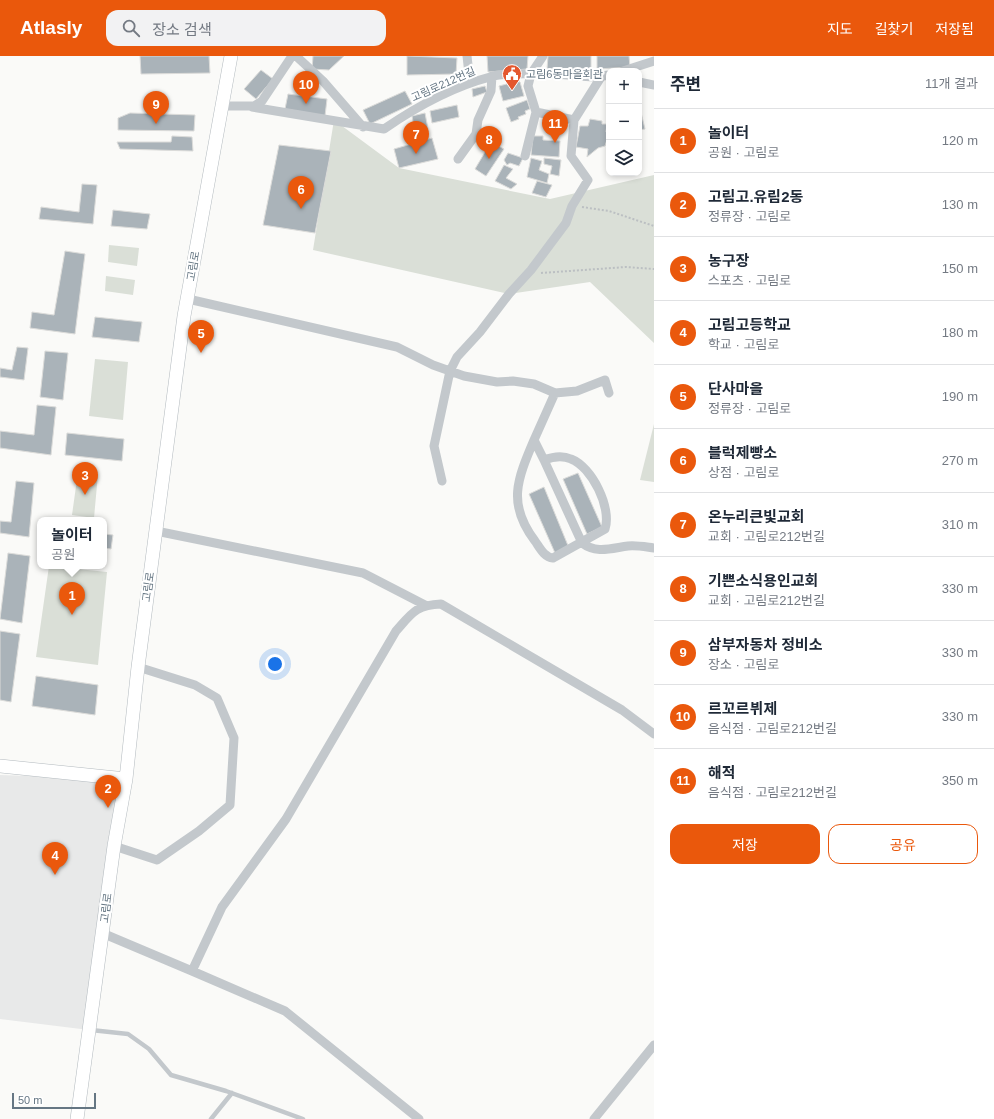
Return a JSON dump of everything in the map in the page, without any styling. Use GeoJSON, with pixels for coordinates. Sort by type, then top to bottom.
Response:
{"type":"FeatureCollection","features":[{"type":"Feature","properties":{"kind":"street","name":"고림로"},"geometry":{"type":"LineString","coordinates":[[78,1119],[114,846],[126,780],[138,667],[188,299],[231,56]]}},
{"type":"Feature","properties":{"kind":"street"},"geometry":{"type":"LineString","coordinates":[[252,107],[262,101],[292,56]]}},
{"type":"Feature","properties":{"kind":"street"},"geometry":{"type":"LineString","coordinates":[[296,56],[324,81],[363,127]]}},
{"type":"Feature","properties":{"kind":"street"},"geometry":{"type":"LineString","coordinates":[[467,56],[470,83]]}},
{"type":"Feature","properties":{"kind":"street"},"geometry":{"type":"LineString","coordinates":[[525,156],[536,112],[528,86],[531,74],[543,56]]}},
{"type":"Feature","properties":{"kind":"street"},"geometry":{"type":"LineString","coordinates":[[634,68],[654,61]]}},
{"type":"Feature","properties":{"kind":"street","name":"고림로212번길"},"geometry":{"type":"LineString","coordinates":[[222,106],[252,107],[363,127],[384,129],[415,108],[470,83],[492,76],[531,74],[549,74],[571,77],[605,76]]}},
{"type":"Feature","properties":{"kind":"street"},"geometry":{"type":"LineString","coordinates":[[458,159],[476,134],[478,120],[491,91],[492,76]]}},
{"type":"Feature","properties":{"kind":"street"},"geometry":{"type":"LineString","coordinates":[[442,481],[434,446],[450,371],[457,357],[480,332],[566,223],[572,206],[588,180],[571,156],[574,120],[605,76]]}},
{"type":"Feature","properties":{"kind":"street"},"geometry":{"type":"LineString","coordinates":[[642,83],[654,85]]}},
{"type":"Feature","properties":{"kind":"street"},"geometry":{"type":"LineString","coordinates":[[536,112],[574,120]]}},
{"type":"Feature","properties":{"kind":"street"},"geometry":{"type":"LineString","coordinates":[[188,299],[397,347],[432,365],[450,371],[497,382],[513,381],[534,384],[555,393],[577,391],[605,380],[609,393]]}},
{"type":"Feature","properties":{"kind":"street"},"geometry":{"type":"LineString","coordinates":[[544,460],[558,456],[570,458],[582,465],[593,480],[606,511],[607,522],[605,529],[559,556],[549,558],[530,534],[520,517],[517,498],[520,476],[555,393]]}},
{"type":"Feature","properties":{"kind":"street"},"geometry":{"type":"LineString","coordinates":[[534,440],[582,543],[589,549],[598,550],[630,546],[654,548]]}},
{"type":"Feature","properties":{"kind":"street"},"geometry":{"type":"LineString","coordinates":[[156,531],[363,573],[425,605]]}},
{"type":"Feature","properties":{"kind":"street"},"geometry":{"type":"LineString","coordinates":[[192,971],[222,908],[286,819],[396,631],[410,615],[425,605],[441,604],[622,710],[654,734]]}},
{"type":"Feature","properties":{"kind":"street"},"geometry":{"type":"LineString","coordinates":[[114,846],[157,860],[199,831],[230,805],[234,738],[217,698],[195,685],[138,667]]}},
{"type":"Feature","properties":{"kind":"street"},"geometry":{"type":"LineString","coordinates":[[0,766],[126,780]]}},
{"type":"Feature","properties":{"kind":"street"},"geometry":{"type":"LineString","coordinates":[[102,933],[285,1011],[419,1119]]}},
{"type":"Feature","properties":{"kind":"street"},"geometry":{"type":"LineString","coordinates":[[594,1119],[654,1045]]}},
{"type":"Feature","properties":{"kind":"lane"},"geometry":{"type":"LineString","coordinates":[[89,1030],[128,1034],[149,1049],[171,1075],[232,1093],[303,1119]]}},
{"type":"Feature","properties":{"kind":"lane"},"geometry":{"type":"LineString","coordinates":[[211,1119],[232,1093]]}},
{"type":"Feature","properties":{"kind":"path"},"geometry":{"type":"LineString","coordinates":[[572,206],[609,211],[654,226]]}},
{"type":"Feature","properties":{"kind":"path"},"geometry":{"type":"LineString","coordinates":[[527,274],[626,267],[654,269]]}},
{"type":"Feature","properties":{"kind":"shaded area"},"geometry":{"type":"Polygon","coordinates":[[[334,120],[399,168],[550,199],[654,175],[654,343],[590,282],[509,294],[313,250],[334,120]]]}},
{"type":"Feature","properties":{"kind":"shaded area"},"geometry":{"type":"Polygon","coordinates":[[[109,245],[139,248],[137,266],[108,262],[109,245]]]}},
{"type":"Feature","properties":{"kind":"shaded area"},"geometry":{"type":"Polygon","coordinates":[[[106,276],[135,280],[133,295],[105,291],[106,276]]]}},
{"type":"Feature","properties":{"kind":"shaded area"},"geometry":{"type":"Polygon","coordinates":[[[95,359],[128,362],[123,420],[89,416],[95,359]]]}},
{"type":"Feature","properties":{"kind":"shaded area"},"geometry":{"type":"Polygon","coordinates":[[[654,424],[654,482],[640,480],[654,424]]]}},
{"type":"Feature","properties":{"kind":"shaded area"},"geometry":{"type":"Polygon","coordinates":[[[78,472],[98,474],[94,517],[72,515],[78,472]]]}},
{"type":"Feature","properties":{"kind":"shaded area"},"geometry":{"type":"Polygon","coordinates":[[[49,569],[78,569],[107,572],[98,665],[36,657],[49,569]]]}},
{"type":"Feature","properties":{"kind":"shaded area"},"geometry":{"type":"Polygon","coordinates":[[[0,775],[126,779],[89,1030],[0,1019],[0,775]]]}},
{"type":"Feature","properties":{"kind":"building"},"geometry":{"type":"Polygon","coordinates":[[[140,56],[209,56],[210,73],[141,74],[140,56]]]}},
{"type":"Feature","properties":{"kind":"building"},"geometry":{"type":"Polygon","coordinates":[[[313,56],[344,56],[329,70],[312,69],[313,56]]]}},
{"type":"Feature","properties":{"kind":"building"},"geometry":{"type":"Polygon","coordinates":[[[407,56],[457,58],[456,74],[407,75],[407,56]]]}},
{"type":"Feature","properties":{"kind":"building"},"geometry":{"type":"Polygon","coordinates":[[[487,56],[528,56],[527,69],[488,72],[487,56]]]}},
{"type":"Feature","properties":{"kind":"building"},"geometry":{"type":"Polygon","coordinates":[[[548,56],[591,56],[591,71],[547,69],[548,56]]]}},
{"type":"Feature","properties":{"kind":"building"},"geometry":{"type":"Polygon","coordinates":[[[597,56],[629,56],[630,67],[597,69],[597,56]]]}},
{"type":"Feature","properties":{"kind":"building"},"geometry":{"type":"Polygon","coordinates":[[[261,70],[273,79],[256,99],[244,89],[261,70]]]}},
{"type":"Feature","properties":{"kind":"building","name":"고림6동마을회관"},"geometry":{"type":"Polygon","coordinates":[[[518,81],[520,82],[524,96],[503,101],[499,86],[518,81]]]}},
{"type":"Feature","properties":{"kind":"building"},"geometry":{"type":"Polygon","coordinates":[[[485,86],[487,92],[473,97],[472,89],[485,86]]]}},
{"type":"Feature","properties":{"kind":"building"},"geometry":{"type":"Polygon","coordinates":[[[405,91],[412,104],[370,124],[363,110],[405,91]]]}},
{"type":"Feature","properties":{"kind":"building"},"geometry":{"type":"Polygon","coordinates":[[[288,94],[327,99],[325,116],[285,109],[288,94]]]}},
{"type":"Feature","properties":{"kind":"building"},"geometry":{"type":"Polygon","coordinates":[[[527,100],[530,109],[525,111],[526,114],[518,117],[519,119],[511,122],[506,108],[527,100]]]}},
{"type":"Feature","properties":{"kind":"building"},"geometry":{"type":"Polygon","coordinates":[[[457,105],[459,117],[432,123],[430,111],[457,105]]]}},
{"type":"Feature","properties":{"kind":"building"},"geometry":{"type":"Polygon","coordinates":[[[130,113],[195,115],[194,131],[118,130],[118,118],[130,113]]]}},
{"type":"Feature","properties":{"kind":"building"},"geometry":{"type":"Polygon","coordinates":[[[425,113],[428,129],[415,132],[412,116],[425,113]]]}},
{"type":"Feature","properties":{"kind":"building"},"geometry":{"type":"Polygon","coordinates":[[[642,116],[645,129],[642,130],[642,116]]]}},
{"type":"Feature","properties":{"kind":"building"},"geometry":{"type":"Polygon","coordinates":[[[590,119],[602,121],[602,124],[606,124],[606,143],[605,146],[598,148],[587,157],[588,149],[576,147],[580,126],[588,126],[590,119]]]}},
{"type":"Feature","properties":{"kind":"building"},"geometry":{"type":"Polygon","coordinates":[[[172,136],[192,137],[193,151],[120,149],[117,142],[171,142],[172,136]]]}},
{"type":"Feature","properties":{"kind":"building"},"geometry":{"type":"Polygon","coordinates":[[[533,136],[543,136],[543,140],[560,141],[559,157],[531,155],[533,136]]]}},
{"type":"Feature","properties":{"kind":"building"},"geometry":{"type":"Polygon","coordinates":[[[432,138],[438,159],[399,168],[394,149],[432,138]]]}},
{"type":"Feature","properties":{"kind":"building"},"geometry":{"type":"Polygon","coordinates":[[[491,142],[504,149],[486,176],[475,169],[491,142]]]}},
{"type":"Feature","properties":{"kind":"building"},"geometry":{"type":"Polygon","coordinates":[[[279,145],[331,151],[315,233],[263,225],[279,145]]]}},
{"type":"Feature","properties":{"kind":"building"},"geometry":{"type":"Polygon","coordinates":[[[508,153],[523,158],[519,166],[510,163],[507,165],[504,160],[508,153]]]}},
{"type":"Feature","properties":{"kind":"building"},"geometry":{"type":"Polygon","coordinates":[[[531,158],[542,161],[539,170],[549,174],[547,183],[527,177],[531,158]]]}},
{"type":"Feature","properties":{"kind":"building"},"geometry":{"type":"Polygon","coordinates":[[[544,158],[561,160],[559,176],[550,174],[552,166],[544,164],[544,158]]]}},
{"type":"Feature","properties":{"kind":"building"},"geometry":{"type":"Polygon","coordinates":[[[504,165],[513,169],[506,178],[517,184],[511,189],[495,181],[504,165]]]}},
{"type":"Feature","properties":{"kind":"building"},"geometry":{"type":"Polygon","coordinates":[[[537,181],[552,185],[546,197],[532,193],[537,181]]]}},
{"type":"Feature","properties":{"kind":"building"},"geometry":{"type":"Polygon","coordinates":[[[82,184],[97,185],[93,224],[39,219],[41,207],[79,212],[82,184]]]}},
{"type":"Feature","properties":{"kind":"building"},"geometry":{"type":"Polygon","coordinates":[[[113,210],[150,214],[147,229],[111,226],[113,210]]]}},
{"type":"Feature","properties":{"kind":"building"},"geometry":{"type":"Polygon","coordinates":[[[65,251],[85,254],[75,334],[30,328],[32,312],[54,315],[65,251]]]}},
{"type":"Feature","properties":{"kind":"building"},"geometry":{"type":"Polygon","coordinates":[[[95,317],[142,322],[139,342],[92,337],[95,317]]]}},
{"type":"Feature","properties":{"kind":"building"},"geometry":{"type":"Polygon","coordinates":[[[17,347],[28,348],[24,380],[0,377],[0,368],[12,370],[17,347]]]}},
{"type":"Feature","properties":{"kind":"building"},"geometry":{"type":"Polygon","coordinates":[[[45,351],[68,353],[63,400],[40,397],[45,351]]]}},
{"type":"Feature","properties":{"kind":"building"},"geometry":{"type":"Polygon","coordinates":[[[37,405],[56,407],[51,455],[0,448],[0,431],[34,435],[37,405]]]}},
{"type":"Feature","properties":{"kind":"building"},"geometry":{"type":"Polygon","coordinates":[[[67,433],[124,439],[122,461],[65,455],[67,433]]]}},
{"type":"Feature","properties":{"kind":"building"},"geometry":{"type":"Polygon","coordinates":[[[578,473],[602,527],[587,534],[563,479],[578,473]]]}},
{"type":"Feature","properties":{"kind":"building"},"geometry":{"type":"Polygon","coordinates":[[[16,481],[34,483],[29,537],[0,533],[0,521],[11,522],[16,481]]]}},
{"type":"Feature","properties":{"kind":"building"},"geometry":{"type":"Polygon","coordinates":[[[544,487],[569,548],[555,553],[529,494],[544,487]]]}},
{"type":"Feature","properties":{"kind":"building"},"geometry":{"type":"Polygon","coordinates":[[[107,534],[113,535],[111,549],[107,548],[107,534]]]}},
{"type":"Feature","properties":{"kind":"building"},"geometry":{"type":"Polygon","coordinates":[[[8,553],[30,556],[22,623],[0,619],[8,553]]]}},
{"type":"Feature","properties":{"kind":"building"},"geometry":{"type":"Polygon","coordinates":[[[0,631],[20,634],[11,702],[0,700],[0,631]]]}},
{"type":"Feature","properties":{"kind":"building"},"geometry":{"type":"Polygon","coordinates":[[[36,676],[98,685],[95,715],[32,706],[36,676]]]}},
{"type":"Feature","properties":{"kind":"place","name":"고림6동마을회관"},"geometry":{"type":"Point","coordinates":[512,91]}},
{"type":"Feature","properties":{"kind":"place","name":"르꼬르뷔제"},"geometry":{"type":"Point","coordinates":[306,104]}},
{"type":"Feature","properties":{"kind":"place","name":"삼부자동차 정비소"},"geometry":{"type":"Point","coordinates":[156,124]}},
{"type":"Feature","properties":{"kind":"place","name":"해적"},"geometry":{"type":"Point","coordinates":[555,143]}},
{"type":"Feature","properties":{"kind":"place","name":"온누리큰빛교회"},"geometry":{"type":"Point","coordinates":[416,154]}},
{"type":"Feature","properties":{"kind":"place","name":"기쁜소식용인교회"},"geometry":{"type":"Point","coordinates":[489,159]}},
{"type":"Feature","properties":{"kind":"place","name":"블럭제빵소"},"geometry":{"type":"Point","coordinates":[301,209]}},
{"type":"Feature","properties":{"kind":"place","name":"단사마을"},"geometry":{"type":"Point","coordinates":[201,353]}},
{"type":"Feature","properties":{"kind":"place","name":"농구장"},"geometry":{"type":"Point","coordinates":[85,495]}},
{"type":"Feature","properties":{"kind":"place","name":"놀이터"},"geometry":{"type":"Point","coordinates":[72,615]}},
{"type":"Feature","properties":{"kind":"place","name":"고림고.유림2동"},"geometry":{"type":"Point","coordinates":[108,808]}},
{"type":"Feature","properties":{"kind":"place","name":"고림고등학교"},"geometry":{"type":"Point","coordinates":[55,875]}}]}
